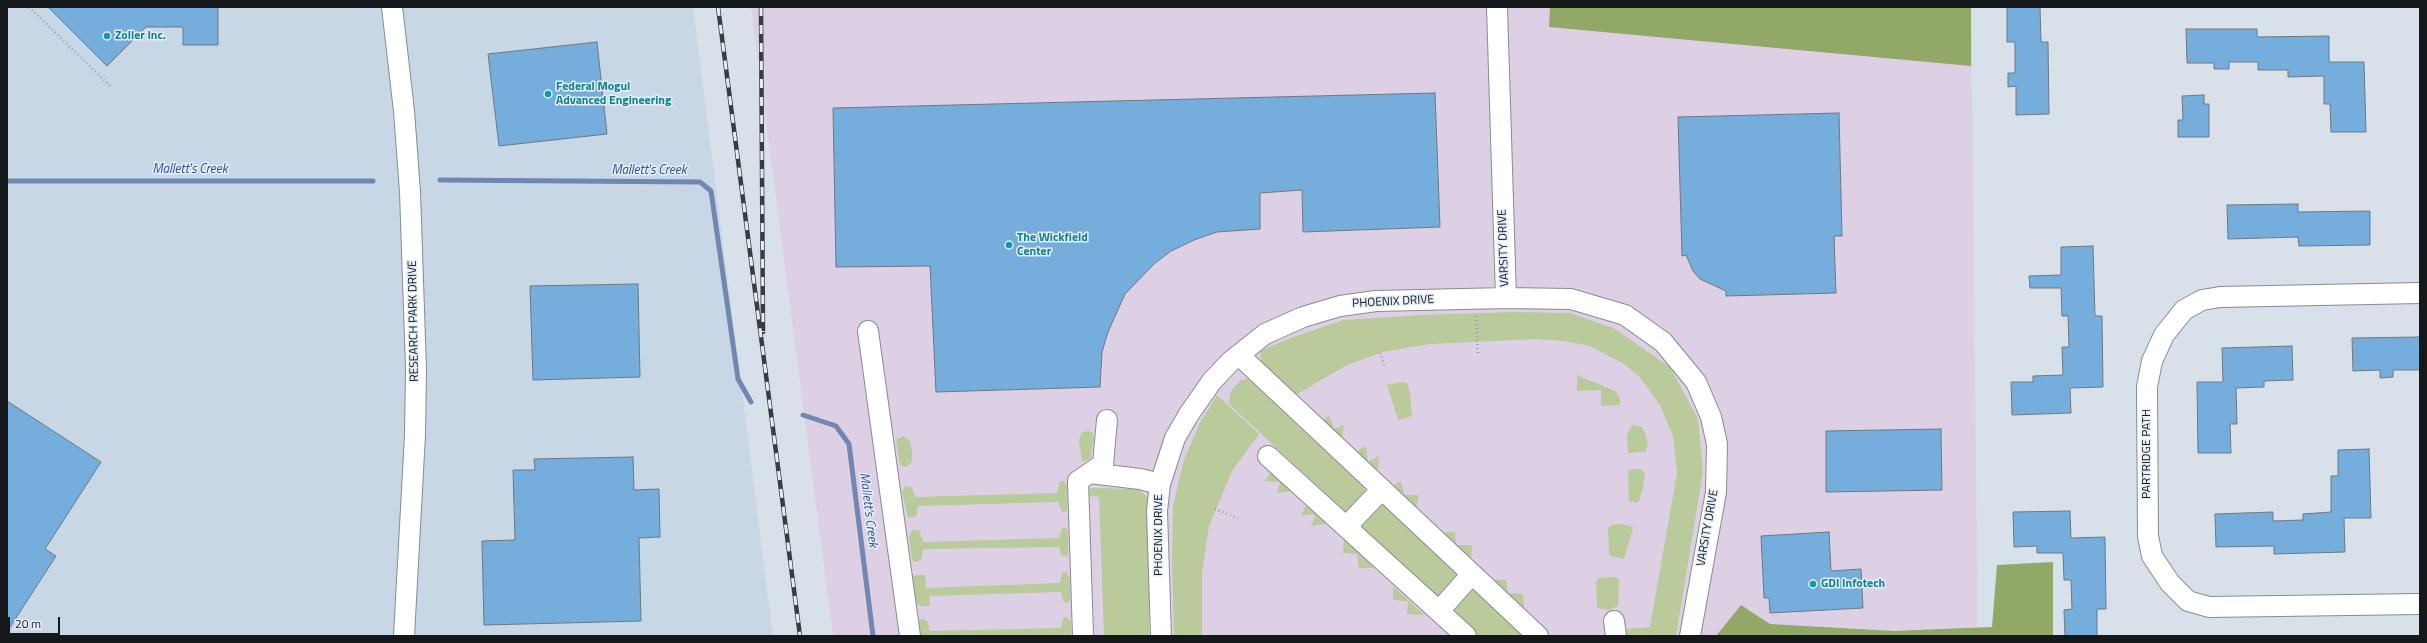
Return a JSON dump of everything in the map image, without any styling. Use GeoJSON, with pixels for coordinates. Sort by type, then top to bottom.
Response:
{"type":"FeatureCollection","features":[{"type":"Feature","properties":{"kind":"street","name":"RESEARCH PARK DRIVE"},"geometry":{"type":"LineString","coordinates":[[392,7],[403,104],[410,192],[416,370],[415,435],[404,636]]}},
{"type":"Feature","properties":{"kind":"street","name":"VARSITY DRIVE"},"geometry":{"type":"LineString","coordinates":[[1498,7],[1506,298],[1571,300],[1625,315],[1663,342],[1696,382],[1711,417],[1717,444],[1716,492],[1690,636]]}},
{"type":"Feature","properties":{"kind":"street","name":"PARTRIDGE PATH"},"geometry":{"type":"LineString","coordinates":[[2420,293],[2220,297],[2202,300],[2184,310],[2164,335],[2152,361],[2147,387],[2148,536],[2152,556],[2170,583],[2188,601],[2209,607],[2420,604]]}},
{"type":"Feature","properties":{"kind":"street","name":"PHOENIX DRIVE"},"geometry":{"type":"LineString","coordinates":[[1161,636],[1157,511],[1160,484],[1175,438],[1189,414],[1212,381],[1239,355],[1265,334],[1303,317],[1340,306],[1376,301],[1506,298]]}},
{"type":"Feature","properties":{"kind":"street"},"geometry":{"type":"LineString","coordinates":[[868,331],[910,636]]}},
{"type":"Feature","properties":{"kind":"street"},"geometry":{"type":"LineString","coordinates":[[1239,355],[1538,636]]}},
{"type":"Feature","properties":{"kind":"street"},"geometry":{"type":"LineString","coordinates":[[1083,636],[1078,480],[1103,464],[1107,420]]}},
{"type":"Feature","properties":{"kind":"street"},"geometry":{"type":"LineString","coordinates":[[1268,456],[1466,636]]}},
{"type":"Feature","properties":{"kind":"street"},"geometry":{"type":"LineString","coordinates":[[1090,473],[1140,479],[1160,484]]}},
{"type":"Feature","properties":{"kind":"street"},"geometry":{"type":"LineString","coordinates":[[1346,527],[1382,489]]}},
{"type":"Feature","properties":{"kind":"street"},"geometry":{"type":"LineString","coordinates":[[1439,611],[1472,574]]}},
{"type":"Feature","properties":{"kind":"path"},"geometry":{"type":"LineString","coordinates":[[29,7],[110,86]]}},
{"type":"Feature","properties":{"kind":"path"},"geometry":{"type":"LineString","coordinates":[[1476,314],[1478,355]]}},
{"type":"Feature","properties":{"kind":"path"},"geometry":{"type":"LineString","coordinates":[[1380,353],[1385,368]]}},
{"type":"Feature","properties":{"kind":"path"},"geometry":{"type":"LineString","coordinates":[[1214,509],[1238,518]]}},
{"type":"Feature","properties":{"kind":"shaded area"},"geometry":{"type":"Polygon","coordinates":[[[7,7],[693,7],[773,636],[7,636],[7,7]]]}},
{"type":"Feature","properties":{"kind":"shaded area"},"geometry":{"type":"Polygon","coordinates":[[[751,7],[1971,7],[1978,636],[833,636],[751,7]]]}},
{"type":"Feature","properties":{"kind":"green space"},"geometry":{"type":"Polygon","coordinates":[[[1550,7],[1971,7],[1971,66],[1549,27],[1550,7]]]}},
{"type":"Feature","properties":{"kind":"green space"},"geometry":{"type":"Polygon","coordinates":[[[1514,312],[1570,313],[1613,328],[1670,367],[1698,419],[1703,472],[1676,636],[1626,636],[1626,629],[1650,627],[1677,473],[1673,436],[1660,405],[1639,376],[1624,364],[1590,346],[1564,341],[1538,339],[1430,344],[1383,352],[1347,365],[1294,396],[1261,361],[1260,351],[1288,339],[1343,320],[1422,315],[1514,312]]]}},
{"type":"Feature","properties":{"kind":"green space"},"geometry":{"type":"Polygon","coordinates":[[[1577,375],[1615,391],[1620,398],[1620,403],[1618,405],[1601,406],[1601,390],[1577,391],[1577,375]]]}},
{"type":"Feature","properties":{"kind":"green space"},"geometry":{"type":"Polygon","coordinates":[[[1248,379],[1364,487],[1365,493],[1346,512],[1229,404],[1230,392],[1241,380],[1248,379]]]}},
{"type":"Feature","properties":{"kind":"green space"},"geometry":{"type":"Polygon","coordinates":[[[1403,382],[1407,383],[1410,393],[1412,416],[1398,420],[1387,385],[1403,382]]]}},
{"type":"Feature","properties":{"kind":"green space"},"geometry":{"type":"Polygon","coordinates":[[[1217,395],[1259,434],[1232,471],[1209,526],[1202,573],[1202,636],[1174,636],[1172,557],[1173,506],[1184,460],[1200,423],[1217,395]]]}},
{"type":"Feature","properties":{"kind":"green space"},"geometry":{"type":"Polygon","coordinates":[[[1329,415],[1334,429],[1344,425],[1342,439],[1323,421],[1329,415]]]}},
{"type":"Feature","properties":{"kind":"green space"},"geometry":{"type":"Polygon","coordinates":[[[1632,425],[1642,427],[1645,433],[1648,445],[1645,452],[1628,453],[1627,435],[1632,425]]]}},
{"type":"Feature","properties":{"kind":"green space"},"geometry":{"type":"Polygon","coordinates":[[[1087,431],[1092,432],[1094,437],[1090,459],[1082,462],[1079,442],[1081,433],[1087,431]]]}},
{"type":"Feature","properties":{"kind":"green space"},"geometry":{"type":"Polygon","coordinates":[[[903,436],[910,441],[912,452],[912,462],[906,467],[900,465],[896,440],[903,436]]]}},
{"type":"Feature","properties":{"kind":"green space"},"geometry":{"type":"Polygon","coordinates":[[[1366,446],[1368,462],[1379,456],[1378,469],[1375,470],[1357,453],[1357,451],[1366,446]]]}},
{"type":"Feature","properties":{"kind":"green space"},"geometry":{"type":"Polygon","coordinates":[[[1632,469],[1640,469],[1645,473],[1643,488],[1639,501],[1636,503],[1629,501],[1628,471],[1632,469]]]}},
{"type":"Feature","properties":{"kind":"green space"},"geometry":{"type":"Polygon","coordinates":[[[1271,472],[1291,491],[1277,493],[1280,482],[1265,481],[1271,472]]]}},
{"type":"Feature","properties":{"kind":"green space"},"geometry":{"type":"Polygon","coordinates":[[[1060,481],[1064,481],[1067,485],[1067,511],[1062,512],[1058,502],[918,506],[915,517],[908,517],[902,492],[905,486],[912,487],[915,497],[1057,493],[1060,481]]]}},
{"type":"Feature","properties":{"kind":"green space"},"geometry":{"type":"Polygon","coordinates":[[[1401,481],[1404,495],[1419,495],[1416,508],[1392,486],[1401,481]]]}},
{"type":"Feature","properties":{"kind":"green space"},"geometry":{"type":"Polygon","coordinates":[[[1092,488],[1138,489],[1149,498],[1149,636],[1104,636],[1099,497],[1088,496],[1087,491],[1092,488]]]}},
{"type":"Feature","properties":{"kind":"green space"},"geometry":{"type":"Polygon","coordinates":[[[1306,505],[1325,524],[1311,526],[1315,517],[1313,514],[1301,516],[1306,505]]]}},
{"type":"Feature","properties":{"kind":"green space"},"geometry":{"type":"Polygon","coordinates":[[[1378,505],[1383,505],[1456,573],[1456,578],[1440,595],[1436,597],[1358,526],[1378,505]]]}},
{"type":"Feature","properties":{"kind":"green space"},"geometry":{"type":"Polygon","coordinates":[[[1620,524],[1632,526],[1633,528],[1624,559],[1610,556],[1609,554],[1608,528],[1612,525],[1620,524]]]}},
{"type":"Feature","properties":{"kind":"green space"},"geometry":{"type":"Polygon","coordinates":[[[1062,528],[1066,528],[1068,531],[1068,557],[1061,555],[1059,547],[923,549],[921,560],[915,562],[912,559],[909,538],[912,530],[919,530],[923,542],[1059,538],[1062,528]]]}},
{"type":"Feature","properties":{"kind":"green space"},"geometry":{"type":"Polygon","coordinates":[[[1445,532],[1455,532],[1456,545],[1472,545],[1471,559],[1444,534],[1445,532]]]}},
{"type":"Feature","properties":{"kind":"green space"},"geometry":{"type":"Polygon","coordinates":[[[1344,538],[1374,568],[1359,568],[1357,554],[1343,553],[1344,538]]]}},
{"type":"Feature","properties":{"kind":"green space"},"geometry":{"type":"Polygon","coordinates":[[[2053,562],[2053,636],[1716,636],[1741,605],[1770,624],[1893,631],[1992,627],[1997,565],[2053,562]]]}},
{"type":"Feature","properties":{"kind":"green space"},"geometry":{"type":"Polygon","coordinates":[[[1066,572],[1070,578],[1070,600],[1067,603],[1063,601],[1061,592],[929,596],[930,606],[921,606],[917,604],[911,584],[912,577],[917,575],[925,575],[926,588],[1060,583],[1062,573],[1066,572]]]}},
{"type":"Feature","properties":{"kind":"green space"},"geometry":{"type":"Polygon","coordinates":[[[1615,577],[1619,580],[1618,606],[1609,610],[1597,608],[1596,581],[1599,578],[1615,577]]]}},
{"type":"Feature","properties":{"kind":"green space"},"geometry":{"type":"Polygon","coordinates":[[[1496,580],[1506,580],[1508,593],[1523,594],[1524,608],[1494,582],[1496,580]]]}},
{"type":"Feature","properties":{"kind":"green space"},"geometry":{"type":"Polygon","coordinates":[[[1393,586],[1424,615],[1407,614],[1408,601],[1393,600],[1393,586]]]}},
{"type":"Feature","properties":{"kind":"green space"},"geometry":{"type":"Polygon","coordinates":[[[1473,591],[1478,593],[1523,636],[1476,636],[1452,614],[1453,609],[1469,592],[1473,591]]]}},
{"type":"Feature","properties":{"kind":"green space"},"geometry":{"type":"Polygon","coordinates":[[[1067,617],[1071,622],[1071,636],[920,636],[917,628],[918,621],[923,619],[927,621],[930,631],[1061,628],[1063,618],[1067,617]]]}},
{"type":"Feature","properties":{"kind":"building","name":"Zoller Inc."},"geometry":{"type":"Polygon","coordinates":[[[48,7],[218,7],[218,45],[183,45],[183,27],[146,27],[107,66],[48,7]]]}},
{"type":"Feature","properties":{"kind":"building"},"geometry":{"type":"Polygon","coordinates":[[[2007,7],[2040,7],[2041,42],[2048,42],[2049,114],[2016,115],[2016,86],[2008,87],[2008,73],[2015,73],[2015,42],[2007,42],[2007,7]]]}},
{"type":"Feature","properties":{"kind":"building"},"geometry":{"type":"Polygon","coordinates":[[[2186,29],[2257,29],[2257,37],[2329,36],[2329,62],[2364,62],[2366,132],[2331,132],[2330,104],[2324,104],[2324,76],[2288,77],[2288,70],[2258,70],[2258,62],[2229,62],[2229,69],[2214,69],[2214,63],[2187,63],[2186,29]]]}},
{"type":"Feature","properties":{"kind":"building","name":"Federal Mogul Advanced Engineering"},"geometry":{"type":"Polygon","coordinates":[[[597,42],[607,134],[499,146],[488,54],[597,42]]]}},
{"type":"Feature","properties":{"kind":"building","name":"The Wickfield Center"},"geometry":{"type":"Polygon","coordinates":[[[1435,93],[1440,227],[1303,232],[1302,190],[1260,193],[1260,229],[1217,232],[1194,240],[1171,251],[1154,264],[1125,294],[1108,332],[1102,352],[1100,387],[936,392],[930,266],[836,267],[833,108],[1435,93]]]}},
{"type":"Feature","properties":{"kind":"building"},"geometry":{"type":"Polygon","coordinates":[[[2204,95],[2204,104],[2209,104],[2209,137],[2178,137],[2178,120],[2183,120],[2182,96],[2204,95]]]}},
{"type":"Feature","properties":{"kind":"building"},"geometry":{"type":"Polygon","coordinates":[[[1839,113],[1842,236],[1834,236],[1836,293],[1726,296],[1726,291],[1700,279],[1693,271],[1686,255],[1682,256],[1678,117],[1839,113]]]}},
{"type":"Feature","properties":{"kind":"building"},"geometry":{"type":"Polygon","coordinates":[[[2298,204],[2298,212],[2370,211],[2370,245],[2299,246],[2298,237],[2228,239],[2227,205],[2298,204]]]}},
{"type":"Feature","properties":{"kind":"building"},"geometry":{"type":"Polygon","coordinates":[[[2093,246],[2095,316],[2102,316],[2103,387],[2070,388],[2071,413],[2012,415],[2011,382],[2033,382],[2033,376],[2063,375],[2062,347],[2069,347],[2068,316],[2062,316],[2061,288],[2030,288],[2029,276],[2061,275],[2061,247],[2093,246]]]}},
{"type":"Feature","properties":{"kind":"building"},"geometry":{"type":"Polygon","coordinates":[[[638,284],[640,377],[533,380],[530,286],[638,284]]]}},
{"type":"Feature","properties":{"kind":"building"},"geometry":{"type":"Polygon","coordinates":[[[2420,337],[2420,370],[2393,370],[2393,377],[2380,378],[2380,370],[2353,371],[2352,338],[2420,337]]]}},
{"type":"Feature","properties":{"kind":"building"},"geometry":{"type":"Polygon","coordinates":[[[2292,346],[2293,380],[2264,381],[2264,387],[2236,388],[2237,424],[2230,424],[2231,453],[2198,453],[2197,382],[2223,382],[2222,348],[2292,346]]]}},
{"type":"Feature","properties":{"kind":"building"},"geometry":{"type":"Polygon","coordinates":[[[7,401],[101,462],[45,549],[56,556],[7,632],[7,401]]]}},
{"type":"Feature","properties":{"kind":"building"},"geometry":{"type":"Polygon","coordinates":[[[1941,429],[1942,490],[1826,492],[1826,431],[1941,429]]]}},
{"type":"Feature","properties":{"kind":"building"},"geometry":{"type":"Polygon","coordinates":[[[2369,449],[2371,518],[2344,518],[2345,552],[2274,554],[2274,546],[2216,547],[2215,514],[2273,512],[2273,521],[2303,520],[2303,514],[2331,512],[2331,476],[2338,476],[2338,450],[2369,449]]]}},
{"type":"Feature","properties":{"kind":"building"},"geometry":{"type":"Polygon","coordinates":[[[633,457],[634,490],[659,489],[660,537],[639,538],[641,621],[484,625],[482,541],[515,540],[513,470],[535,470],[534,459],[633,457]]]}},
{"type":"Feature","properties":{"kind":"building"},"geometry":{"type":"Polygon","coordinates":[[[2070,511],[2071,538],[2105,537],[2106,609],[2097,609],[2097,636],[2065,636],[2064,610],[2072,609],[2071,580],[2064,580],[2063,553],[2037,553],[2037,546],[2014,547],[2013,512],[2070,511]]]}},
{"type":"Feature","properties":{"kind":"building","name":"GDI Infotech"},"geometry":{"type":"Polygon","coordinates":[[[1829,532],[1831,571],[1861,569],[1863,608],[1770,613],[1769,598],[1764,598],[1761,536],[1829,532]]]}},
{"type":"Feature","properties":{"kind":"waterway","name":"Mallett's Creek"},"geometry":{"type":"LineString","coordinates":[[440,180],[700,182],[711,191],[738,379],[751,402]]}},
{"type":"Feature","properties":{"kind":"waterway","name":"Mallett's Creek"},"geometry":{"type":"LineString","coordinates":[[7,181],[373,181]]}},
{"type":"Feature","properties":{"kind":"waterway","name":"Mallett's Creek"},"geometry":{"type":"LineString","coordinates":[[803,415],[836,426],[849,444],[873,636]]}},
{"type":"Feature","properties":{"kind":"railway"},"geometry":{"type":"LineString","coordinates":[[718,7],[800,636]]}},
{"type":"Feature","properties":{"kind":"railway"},"geometry":{"type":"LineString","coordinates":[[761,7],[763,332]]}},
{"type":"Feature","properties":{"kind":"place","name":"Zoller Inc."},"geometry":{"type":"Point","coordinates":[107,36]}},
{"type":"Feature","properties":{"kind":"place","name":"Federal Mogul Advanced Engineering"},"geometry":{"type":"Point","coordinates":[548,94]}},
{"type":"Feature","properties":{"kind":"place","name":"The Wickfield Center"},"geometry":{"type":"Point","coordinates":[1009,245]}},
{"type":"Feature","properties":{"kind":"place","name":"GDI Infotech"},"geometry":{"type":"Point","coordinates":[1813,584]}}]}
